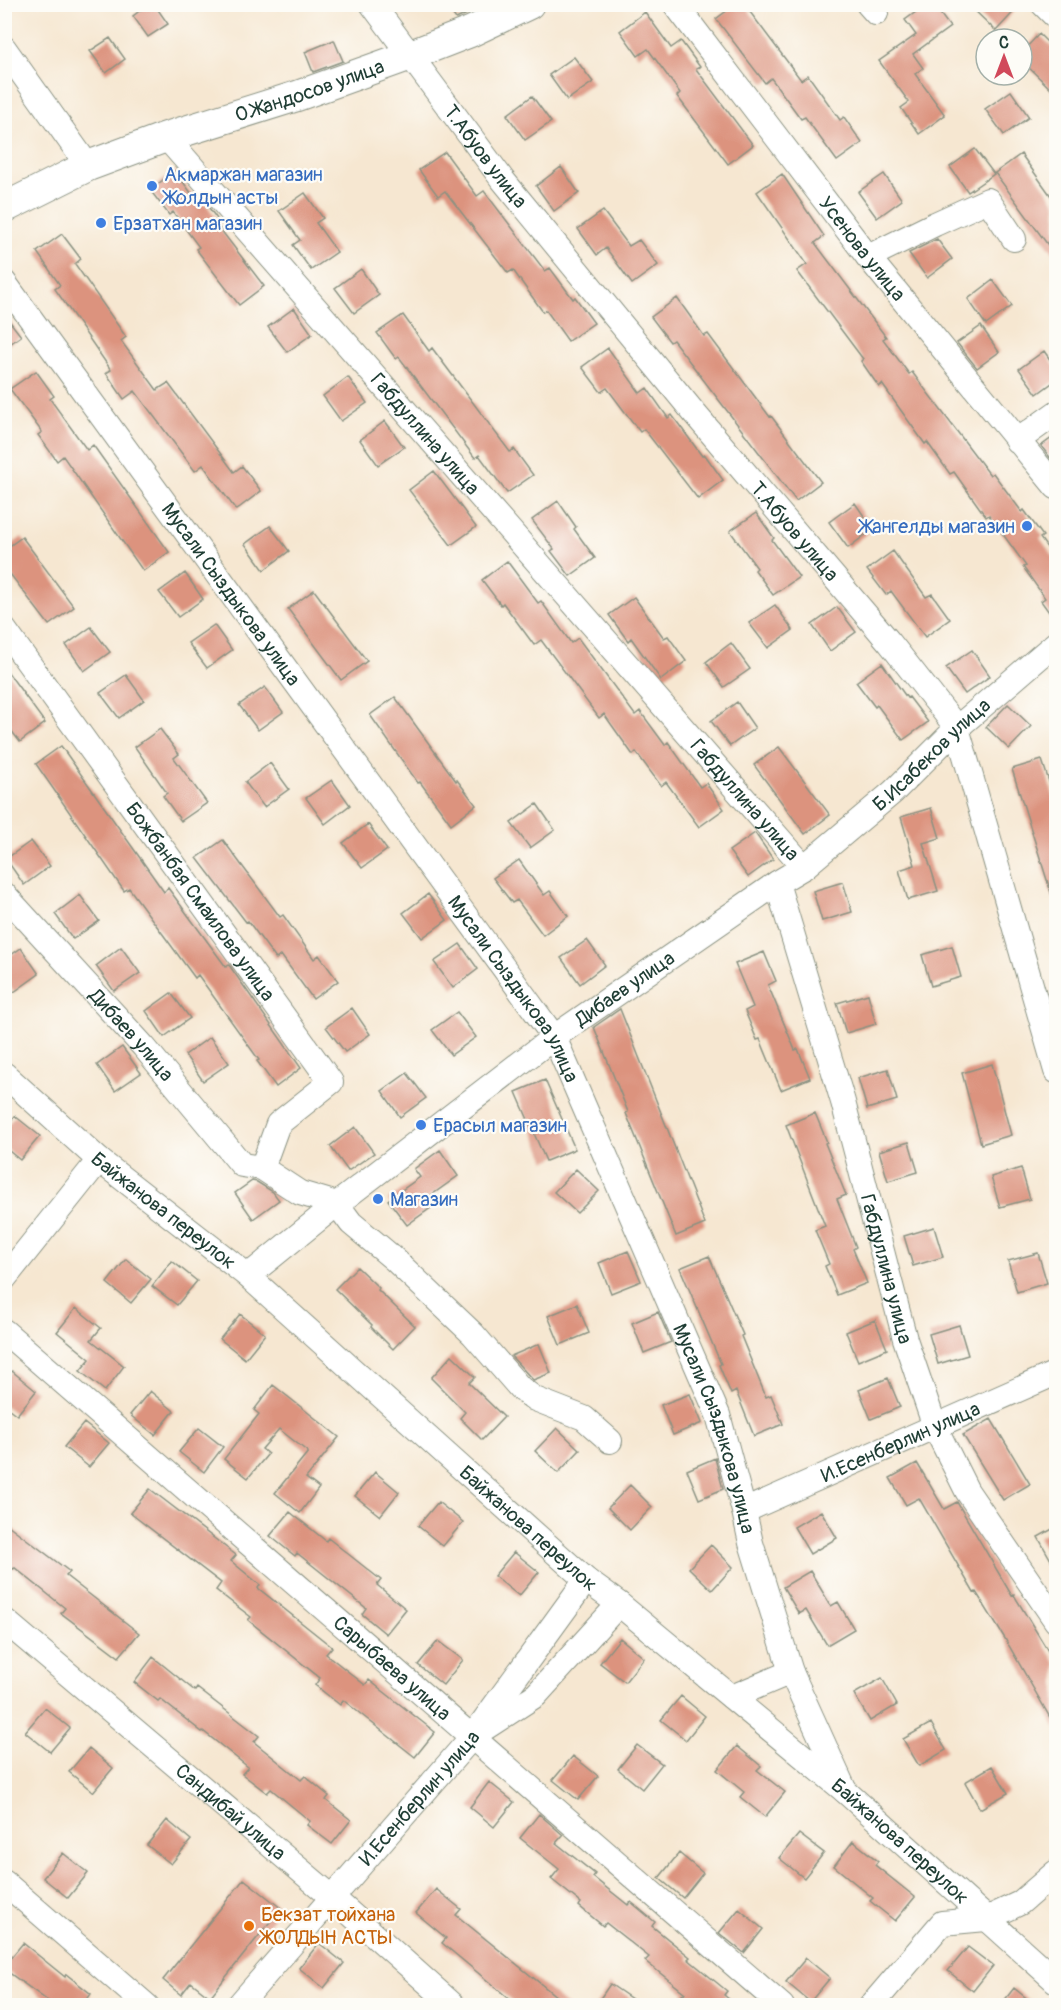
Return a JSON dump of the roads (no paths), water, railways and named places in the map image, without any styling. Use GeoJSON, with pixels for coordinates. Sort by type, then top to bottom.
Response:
{"type":"FeatureCollection","features":[{"type":"Feature","properties":{"kind":"main road","name":"О.Жандосов улица"},"geometry":{"type":"LineString","coordinates":[[4,208],[88,166],[166,137],[297,96],[411,55],[470,32],[529,4]]}},
{"type":"Feature","properties":{"kind":"street"},"geometry":{"type":"LineString","coordinates":[[372,4],[411,55]]}},
{"type":"Feature","properties":{"kind":"street","name":"Усенова улица"},"geometry":{"type":"LineString","coordinates":[[675,4],[868,258],[1056,487]]}},
{"type":"Feature","properties":{"kind":"street"},"geometry":{"type":"LineString","coordinates":[[1043,4],[1056,17]]}},
{"type":"Feature","properties":{"kind":"street"},"geometry":{"type":"LineString","coordinates":[[4,48],[88,166]]}},
{"type":"Feature","properties":{"kind":"street","name":"Т.Абуов улица"},"geometry":{"type":"LineString","coordinates":[[411,55],[502,179],[695,414],[890,643],[957,728],[1056,1071]]}},
{"type":"Feature","properties":{"kind":"street","name":"Габдуллина улица"},"geometry":{"type":"LineString","coordinates":[[166,137],[804,867],[777,883],[843,1102],[905,1339],[935,1427],[967,1491],[1056,1621]]}},
{"type":"Feature","properties":{"kind":"street"},"geometry":{"type":"LineString","coordinates":[[868,258],[988,200],[1014,239]]}},
{"type":"Feature","properties":{"kind":"street","name":"Мусали Сыздыкова улица"},"geometry":{"type":"LineString","coordinates":[[4,282],[554,1037],[718,1415],[744,1511],[750,1543],[791,1672],[845,1791]]}},
{"type":"Feature","properties":{"kind":"street"},"geometry":{"type":"LineString","coordinates":[[1017,441],[1056,413]]}},
{"type":"Feature","properties":{"kind":"street","name":"Божбанбая Смаилова улица"},"geometry":{"type":"LineString","coordinates":[[4,629],[331,1082],[278,1124],[262,1168]]}},
{"type":"Feature","properties":{"kind":"street","name":"Б.Исабеков улица"},"geometry":{"type":"LineString","coordinates":[[804,867],[893,792],[957,728],[1056,643]]}},
{"type":"Feature","properties":{"kind":"street","name":"Дибаев улица"},"geometry":{"type":"LineString","coordinates":[[248,1276],[337,1204],[554,1037],[777,883]]}},
{"type":"Feature","properties":{"kind":"street","name":"Дибаев улица"},"geometry":{"type":"LineString","coordinates":[[4,894],[144,1047],[242,1165],[262,1168],[300,1193],[337,1204]]}},
{"type":"Feature","properties":{"kind":"street","name":"Байжанова переулок"},"geometry":{"type":"LineString","coordinates":[[4,1074],[99,1160],[248,1276],[586,1580],[845,1791],[1056,1982]]}},
{"type":"Feature","properties":{"kind":"street"},"geometry":{"type":"LineString","coordinates":[[4,1279],[99,1160]]}},
{"type":"Feature","properties":{"kind":"street"},"geometry":{"type":"LineString","coordinates":[[337,1204],[351,1223],[394,1259],[473,1334],[520,1388],[535,1400],[584,1418],[610,1441]]}},
{"type":"Feature","properties":{"kind":"street","name":"Сарыбаева улица"},"geometry":{"type":"LineString","coordinates":[[4,1331],[782,2006]]}},
{"type":"Feature","properties":{"kind":"street","name":"И.Есенберлин улица"},"geometry":{"type":"LineString","coordinates":[[744,1511],[1056,1374]]}},
{"type":"Feature","properties":{"kind":"street","name":"И.Есенберлин улица"},"geometry":{"type":"LineString","coordinates":[[238,2006],[472,1737],[586,1580]]}},
{"type":"Feature","properties":{"kind":"street"},"geometry":{"type":"LineString","coordinates":[[472,1737],[536,1695],[618,1604]]}},
{"type":"Feature","properties":{"kind":"street","name":"Сандибай улица"},"geometry":{"type":"LineString","coordinates":[[4,1620],[333,1898],[454,2006]]}},
{"type":"Feature","properties":{"kind":"street"},"geometry":{"type":"LineString","coordinates":[[732,1697],[791,1672]]}},
{"type":"Feature","properties":{"kind":"street"},"geometry":{"type":"LineString","coordinates":[[871,2006],[942,1923],[986,1919],[1020,1903],[1056,1872]]}},
{"type":"Feature","properties":{"kind":"street"},"geometry":{"type":"LineString","coordinates":[[4,1882],[147,2006]]}},
{"type":"Feature","properties":{"kind":"place","name":"Акмаржан магазин Жолдын асты"},"geometry":{"type":"Point","coordinates":[152,186]}},
{"type":"Feature","properties":{"kind":"place","name":"Ерзатхан магазин"},"geometry":{"type":"Point","coordinates":[101,223]}},
{"type":"Feature","properties":{"kind":"place","name":"Жангелды магазин"},"geometry":{"type":"Point","coordinates":[1027,526]}},
{"type":"Feature","properties":{"kind":"place","name":"Ерасыл магазин"},"geometry":{"type":"Point","coordinates":[421,1125]}},
{"type":"Feature","properties":{"kind":"place","name":"Магазин"},"geometry":{"type":"Point","coordinates":[378,1199]}},
{"type":"Feature","properties":{"kind":"place","name":"Бекзат тойхана ЖОЛДЫН АСТЫ"},"geometry":{"type":"Point","coordinates":[249,1926]}}]}
